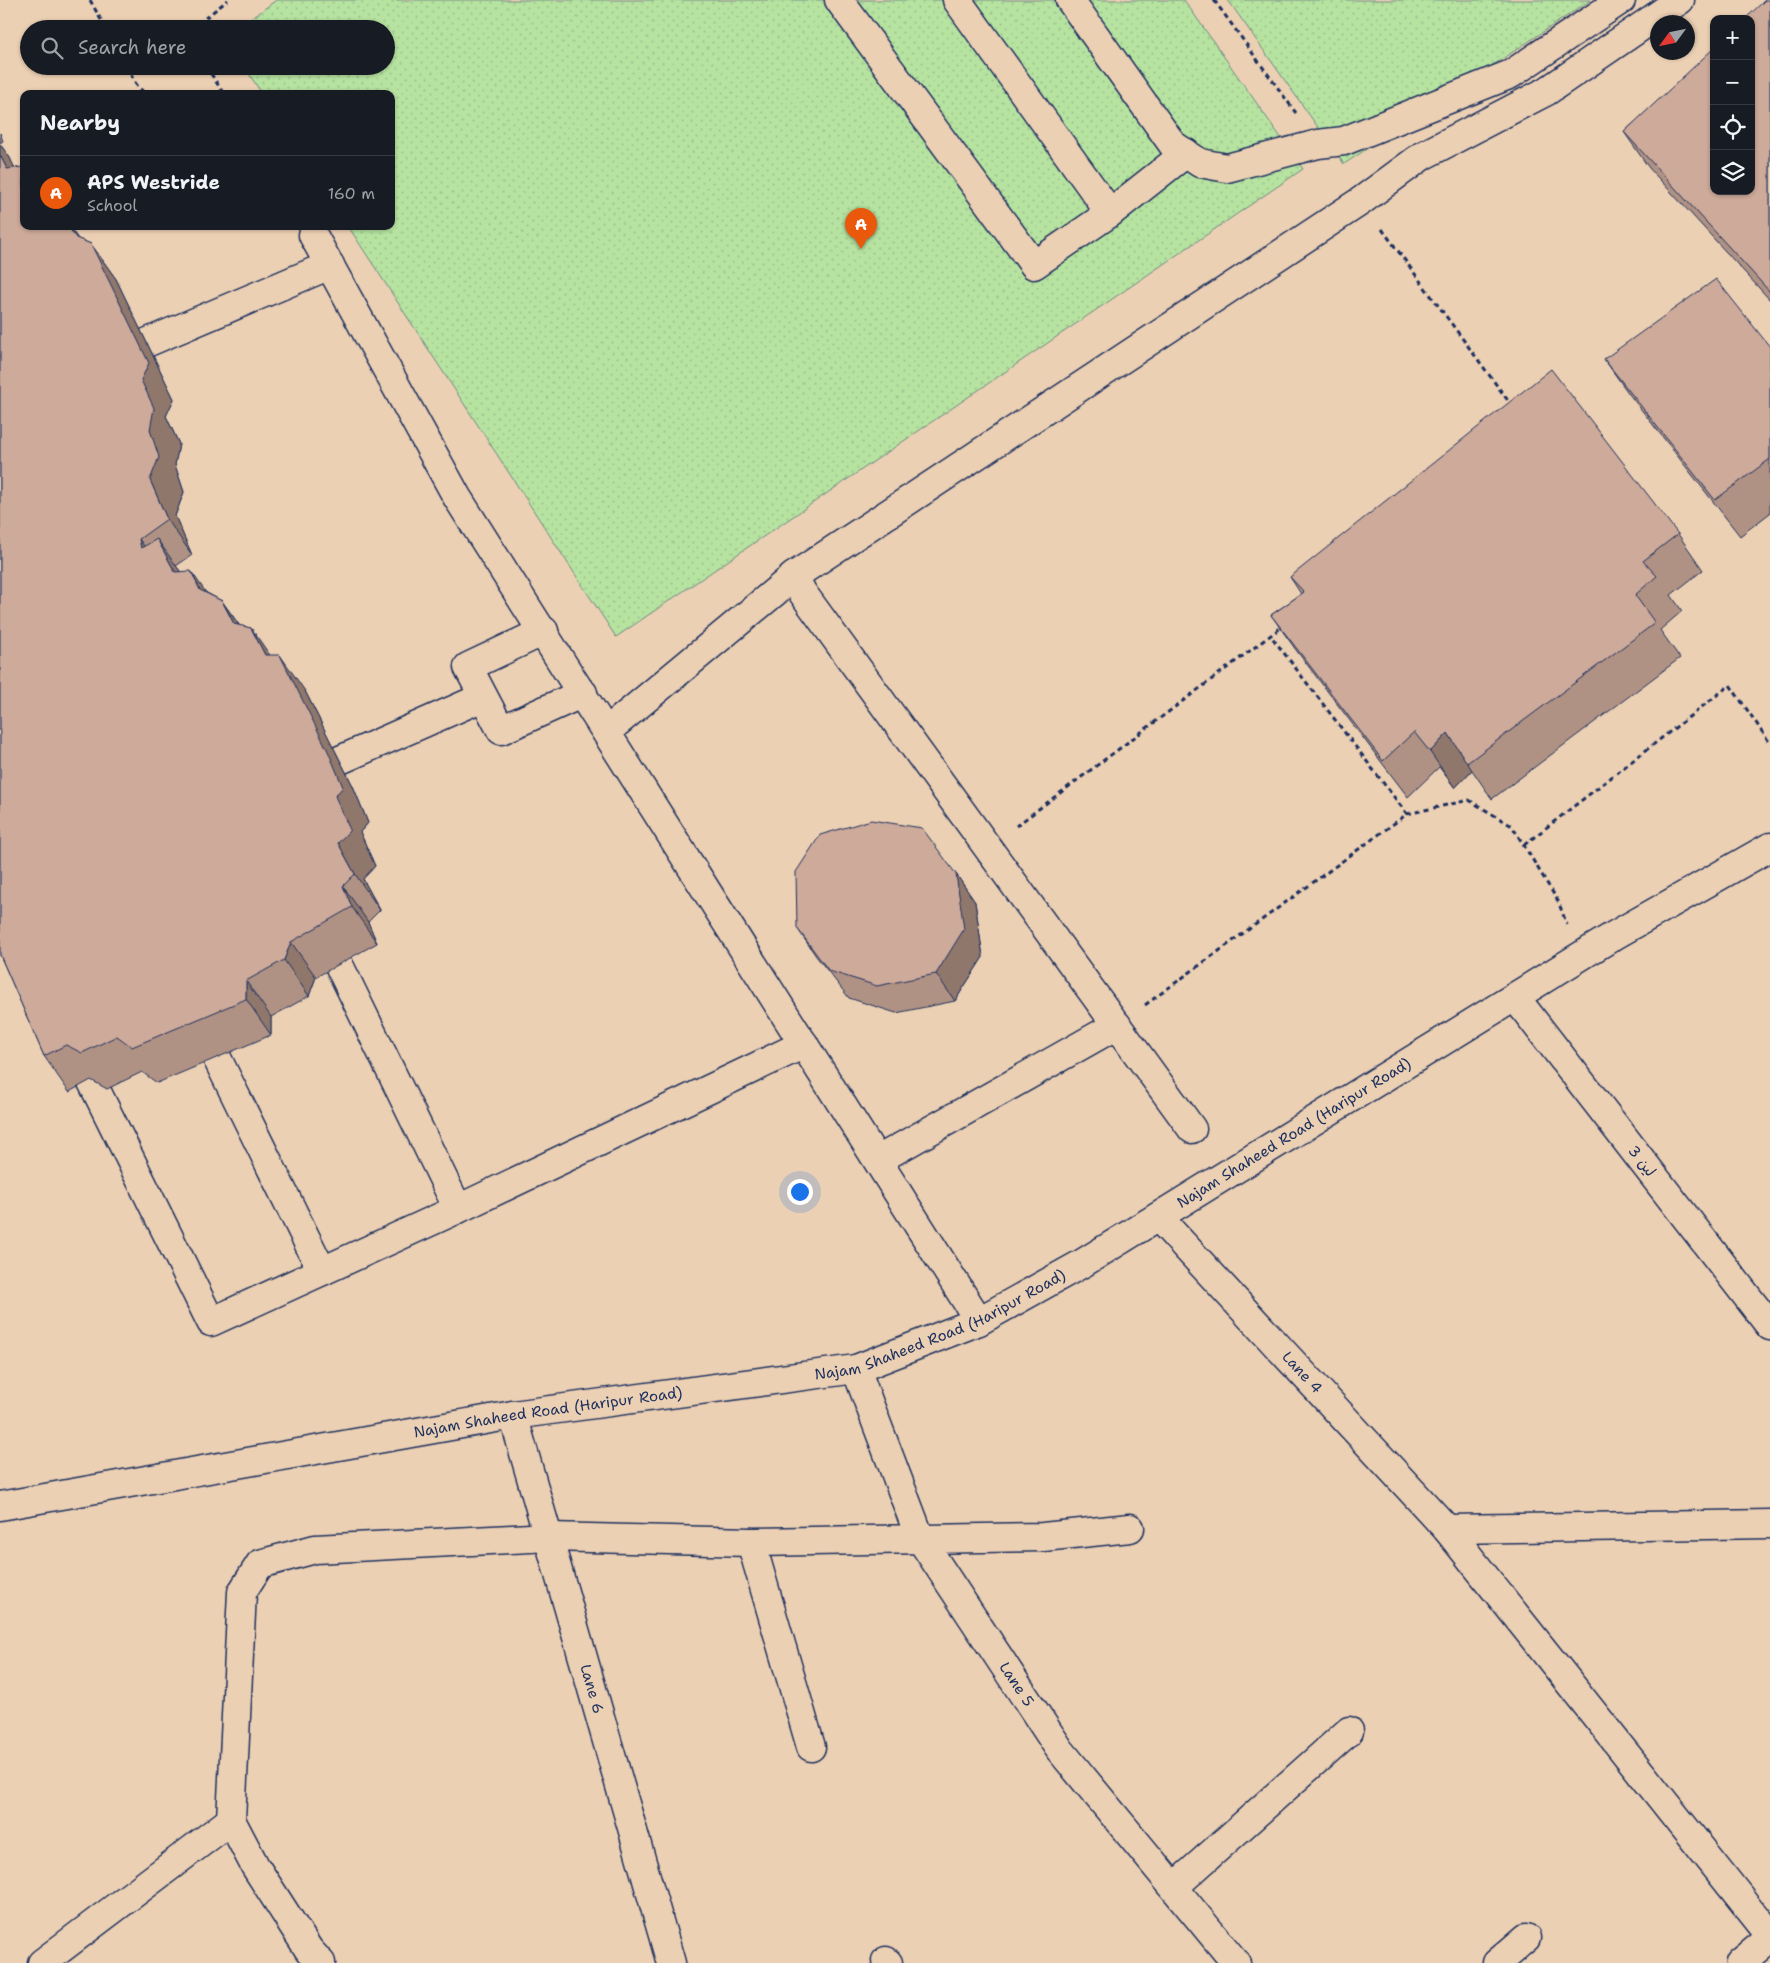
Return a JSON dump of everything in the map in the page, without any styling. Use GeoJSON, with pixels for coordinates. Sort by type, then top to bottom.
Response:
{"type":"FeatureCollection","features":[{"type":"Feature","properties":{"kind":"street"},"geometry":{"type":"LineString","coordinates":[[839,0],[1034,265],[1110,213],[1186,153]]}},
{"type":"Feature","properties":{"kind":"street"},"geometry":{"type":"LineString","coordinates":[[957,0],[1110,213]]}},
{"type":"Feature","properties":{"kind":"street"},"geometry":{"type":"LineString","coordinates":[[1070,0],[1173,145],[1200,163],[1227,168],[1318,144],[1344,142],[1511,74],[1621,0]]}},
{"type":"Feature","properties":{"kind":"street"},"geometry":{"type":"LineString","coordinates":[[607,731],[794,576],[1361,201],[1422,156],[1547,91],[1680,0]]}},
{"type":"Feature","properties":{"kind":"street"},"geometry":{"type":"LineString","coordinates":[[313,235],[457,497],[544,631],[980,1320]]}},
{"type":"Feature","properties":{"kind":"street"},"geometry":{"type":"LineString","coordinates":[[146,343],[330,265]]}},
{"type":"Feature","properties":{"kind":"street"},"geometry":{"type":"LineString","coordinates":[[794,576],[802,592],[1192,1129]]}},
{"type":"Feature","properties":{"kind":"street"},"geometry":{"type":"LineString","coordinates":[[544,631],[468,667],[501,730],[584,694]]}},
{"type":"Feature","properties":{"kind":"street"},"geometry":{"type":"LineString","coordinates":[[340,760],[483,697]]}},
{"type":"Feature","properties":{"kind":"street","name":"Najam Shaheed Road (Haripur Road)"},"geometry":{"type":"LineString","coordinates":[[0,1506],[513,1415],[856,1369],[980,1320],[1083,1263],[1578,958],[1770,847]]}},
{"type":"Feature","properties":{"kind":"street"},"geometry":{"type":"LineString","coordinates":[[338,965],[458,1209]]}},
{"type":"Feature","properties":{"kind":"street","name":"لین 3"},"geometry":{"type":"LineString","coordinates":[[1515,997],[1770,1326]]}},
{"type":"Feature","properties":{"kind":"street"},"geometry":{"type":"LineString","coordinates":[[878,1160],[1117,1026]]}},
{"type":"Feature","properties":{"kind":"street"},"geometry":{"type":"LineString","coordinates":[[91,1080],[211,1322],[458,1209],[804,1044]]}},
{"type":"Feature","properties":{"kind":"street"},"geometry":{"type":"LineString","coordinates":[[217,1058],[322,1271]]}},
{"type":"Feature","properties":{"kind":"street","name":"Lane 4"},"geometry":{"type":"LineString","coordinates":[[1158,1217],[1447,1528],[1767,1924]]}},
{"type":"Feature","properties":{"kind":"street","name":"Lane 5"},"geometry":{"type":"LineString","coordinates":[[856,1369],[920,1538],[1060,1750],[1236,1963]]}},
{"type":"Feature","properties":{"kind":"street","name":"Lane 6"},"geometry":{"type":"LineString","coordinates":[[513,1415],[671,1963]]}},
{"type":"Feature","properties":{"kind":"street"},"geometry":{"type":"LineString","coordinates":[[1447,1528],[1770,1524]]}},
{"type":"Feature","properties":{"kind":"street"},"geometry":{"type":"LineString","coordinates":[[321,1963],[309,1950],[255,1866],[231,1820],[242,1592],[260,1564],[315,1549],[548,1537],[751,1542],[1043,1537],[1130,1528]]}},
{"type":"Feature","properties":{"kind":"street"},"geometry":{"type":"LineString","coordinates":[[751,1542],[810,1747]]}},
{"type":"Feature","properties":{"kind":"street"},"geometry":{"type":"LineString","coordinates":[[1174,1887],[1349,1731]]}},
{"type":"Feature","properties":{"kind":"street"},"geometry":{"type":"LineString","coordinates":[[42,1963],[231,1820]]}},
{"type":"Feature","properties":{"kind":"street"},"geometry":{"type":"LineString","coordinates":[[1740,1963],[1767,1924]]}},
{"type":"Feature","properties":{"kind":"street"},"geometry":{"type":"LineString","coordinates":[[1497,1963],[1526,1938]]}},
{"type":"Feature","properties":{"kind":"path"},"geometry":{"type":"LineString","coordinates":[[90,0],[101,20]]}},
{"type":"Feature","properties":{"kind":"path"},"geometry":{"type":"LineString","coordinates":[[202,20],[228,0]]}},
{"type":"Feature","properties":{"kind":"path"},"geometry":{"type":"LineString","coordinates":[[1214,0],[1318,144]]}},
{"type":"Feature","properties":{"kind":"path"},"geometry":{"type":"LineString","coordinates":[[131,75],[141,90]]}},
{"type":"Feature","properties":{"kind":"path"},"geometry":{"type":"LineString","coordinates":[[212,75],[221,90]]}},
{"type":"Feature","properties":{"kind":"path"},"geometry":{"type":"LineString","coordinates":[[1361,201],[1512,406]]}},
{"type":"Feature","properties":{"kind":"path"},"geometry":{"type":"LineString","coordinates":[[987,847],[1287,624]]}},
{"type":"Feature","properties":{"kind":"path"},"geometry":{"type":"LineString","coordinates":[[1271,636],[1407,814]]}},
{"type":"Feature","properties":{"kind":"path"},"geometry":{"type":"LineString","coordinates":[[1524,845],[1730,685],[1770,743]]}},
{"type":"Feature","properties":{"kind":"path"},"geometry":{"type":"LineString","coordinates":[[1117,1026],[1407,814],[1469,800],[1512,826],[1558,901],[1578,958]]}},
{"type":"Feature","properties":{"kind":"green space"},"geometry":{"type":"Polygon","coordinates":[[[276,0],[1184,0],[1303,169],[616,637],[351,230],[395,230],[395,90],[259,90],[250,75],[395,75],[395,20],[250,20],[276,0]]]}},
{"type":"Feature","properties":{"kind":"green space"},"geometry":{"type":"Polygon","coordinates":[[[1228,0],[1591,0],[1344,164],[1228,0]]]}},
{"type":"Feature","properties":{"kind":"building"},"geometry":{"type":"Polygon","coordinates":[[[1765,0],[1770,0],[1770,292],[1624,132],[1710,52],[1710,195],[1755,195],[1755,15],[1749,15],[1765,0]]]}},
{"type":"Feature","properties":{"kind":"building"},"geometry":{"type":"Polygon","coordinates":[[[0,155],[7,169],[20,167],[20,230],[71,230],[76,238],[91,244],[149,363],[141,380],[154,408],[150,430],[159,457],[150,480],[167,519],[139,539],[141,548],[157,539],[175,572],[191,571],[200,590],[222,601],[234,624],[251,628],[265,655],[280,655],[328,751],[343,787],[335,796],[350,830],[338,843],[355,874],[343,886],[352,907],[291,942],[284,960],[246,981],[246,999],[132,1047],[117,1036],[82,1053],[66,1045],[44,1056],[0,955],[0,155]]]}},
{"type":"Feature","properties":{"kind":"building"},"geometry":{"type":"Polygon","coordinates":[[[1716,279],[1770,347],[1770,459],[1715,500],[1604,359],[1716,279]]]}},
{"type":"Feature","properties":{"kind":"building"},"geometry":{"type":"Polygon","coordinates":[[[1551,369],[1678,534],[1643,561],[1657,576],[1635,595],[1655,623],[1467,763],[1448,733],[1430,752],[1414,732],[1383,761],[1271,615],[1304,592],[1290,577],[1551,369]]]}},
{"type":"Feature","properties":{"kind":"building"},"geometry":{"type":"Polygon","coordinates":[[[871,820],[922,828],[956,874],[964,929],[936,974],[877,986],[829,971],[797,928],[796,872],[820,835],[871,820]]]}},
{"type":"Feature","properties":{"kind":"place","name":"APS Westride"},"geometry":{"type":"Point","coordinates":[861,249]}}]}
